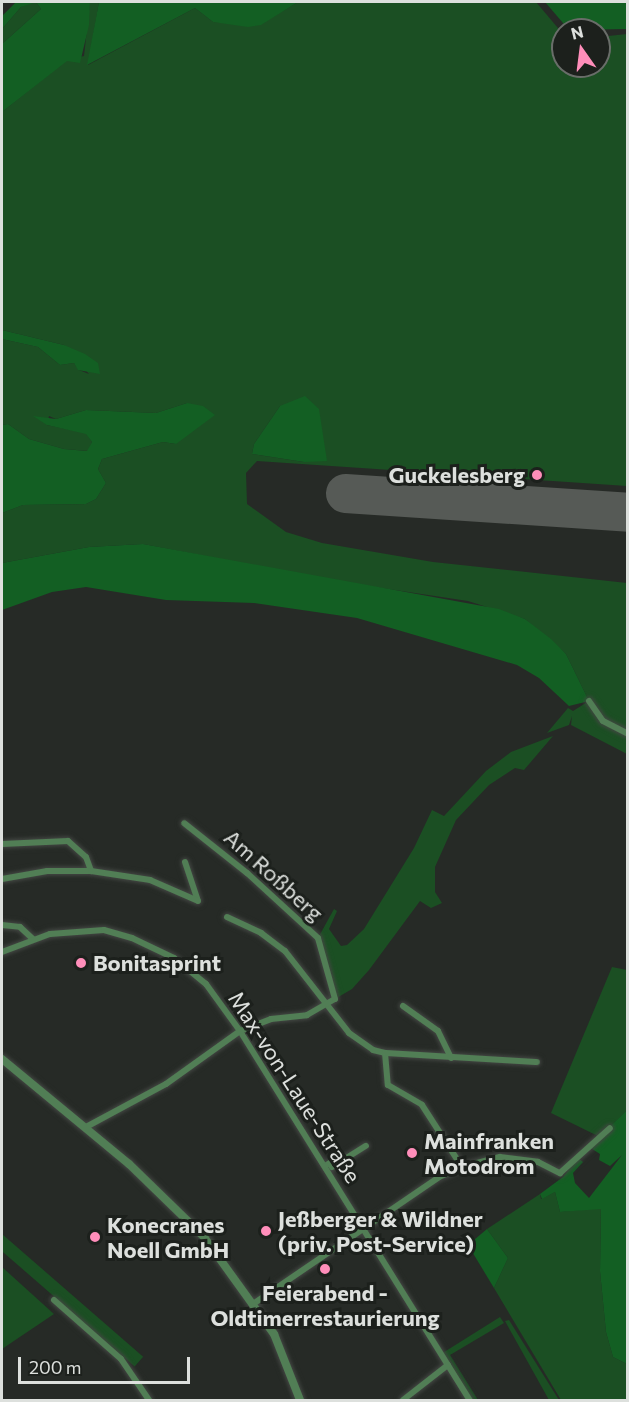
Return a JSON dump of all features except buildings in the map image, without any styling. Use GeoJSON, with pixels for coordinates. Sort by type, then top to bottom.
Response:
{"type":"FeatureCollection","features":[{"type":"Feature","properties":{"kind":"street"},"geometry":{"type":"LineString","coordinates":[[589,701],[603,721],[627,734]]}},
{"type":"Feature","properties":{"kind":"street","name":"Am Roßberg"},"geometry":{"type":"LineString","coordinates":[[184,823],[247,873],[318,938],[335,999],[327,1006]]}},
{"type":"Feature","properties":{"kind":"street"},"geometry":{"type":"LineString","coordinates":[[2,844],[68,841],[86,857],[90,871]]}},
{"type":"Feature","properties":{"kind":"street"},"geometry":{"type":"LineString","coordinates":[[2,879],[48,871],[90,871],[150,880],[198,901],[184,862]]}},
{"type":"Feature","properties":{"kind":"street"},"geometry":{"type":"LineString","coordinates":[[227,917],[261,933],[285,951],[349,1033],[373,1050],[451,1058],[537,1062]]}},
{"type":"Feature","properties":{"kind":"street"},"geometry":{"type":"LineString","coordinates":[[2,926],[20,927],[33,939]]}},
{"type":"Feature","properties":{"kind":"street","name":"Max-von-Laue-Straße"},"geometry":{"type":"LineString","coordinates":[[2,952],[33,939],[75,930],[104,930],[132,938],[174,958],[206,984],[240,1031],[470,1401]]}},
{"type":"Feature","properties":{"kind":"street"},"geometry":{"type":"LineString","coordinates":[[86,1127],[166,1084],[240,1031],[271,1019],[308,1015],[327,1006]]}},
{"type":"Feature","properties":{"kind":"street"},"geometry":{"type":"LineString","coordinates":[[403,1006],[438,1031],[451,1058]]}},
{"type":"Feature","properties":{"kind":"street"},"geometry":{"type":"LineString","coordinates":[[385,1053],[388,1084],[422,1106],[462,1167]]}},
{"type":"Feature","properties":{"kind":"street"},"geometry":{"type":"LineString","coordinates":[[2,1059],[129,1164],[204,1238],[274,1334],[300,1401]]}},
{"type":"Feature","properties":{"kind":"street"},"geometry":{"type":"LineString","coordinates":[[253,1304],[362,1227],[462,1167],[510,1158],[538,1162],[560,1173],[610,1128]]}},
{"type":"Feature","properties":{"kind":"street"},"geometry":{"type":"LineString","coordinates":[[325,1166],[330,1163],[332,1167],[366,1146]]}},
{"type":"Feature","properties":{"kind":"street"},"geometry":{"type":"LineString","coordinates":[[54,1300],[121,1359],[149,1401]]}},
{"type":"Feature","properties":{"kind":"street"},"geometry":{"type":"LineString","coordinates":[[403,1401],[448,1365]]}},
{"type":"Feature","properties":{"kind":"green space"},"geometry":{"type":"Polygon","coordinates":[[[16,2],[36,2],[21,7],[2,29],[2,16],[16,2]]]}},
{"type":"Feature","properties":{"kind":"green space"},"geometry":{"type":"Polygon","coordinates":[[[30,2],[36,2],[41,9],[2,44],[2,29],[21,7],[30,2]]]}},
{"type":"Feature","properties":{"kind":"green space"},"geometry":{"type":"Polygon","coordinates":[[[36,2],[90,2],[89,25],[80,63],[67,61],[2,112],[2,44],[41,9],[36,2]]]}},
{"type":"Feature","properties":{"kind":"green space"},"geometry":{"type":"Polygon","coordinates":[[[90,2],[99,2],[88,65],[195,8],[213,22],[261,24],[298,2],[536,2],[551,20],[551,78],[611,78],[611,36],[627,34],[627,486],[257,461],[246,473],[247,504],[286,532],[322,543],[433,562],[627,583],[627,754],[571,725],[572,716],[569,725],[547,733],[568,708],[573,711],[589,701],[566,654],[525,619],[468,601],[335,581],[143,544],[89,547],[2,563],[2,513],[23,505],[86,504],[96,499],[106,483],[98,469],[102,459],[163,442],[176,444],[187,403],[156,413],[86,410],[56,419],[49,416],[47,425],[86,433],[92,442],[88,451],[64,449],[29,439],[8,424],[2,425],[2,339],[38,347],[60,365],[74,363],[79,370],[89,374],[64,345],[2,330],[2,112],[67,60],[84,56],[90,2]],[[280,406],[254,444],[252,454],[304,462],[319,410],[280,406]]]}},
{"type":"Feature","properties":{"kind":"green space"},"geometry":{"type":"Polygon","coordinates":[[[99,2],[298,2],[261,25],[248,27],[213,22],[195,8],[87,65],[99,2]]]}},
{"type":"Feature","properties":{"kind":"green space"},"geometry":{"type":"Polygon","coordinates":[[[545,2],[627,2],[627,29],[611,29],[611,18],[559,18],[545,2]]]}},
{"type":"Feature","properties":{"kind":"green space"},"geometry":{"type":"Polygon","coordinates":[[[2,330],[64,345],[85,354],[98,363],[100,374],[78,370],[74,363],[60,365],[38,347],[2,339],[2,330]]]}},
{"type":"Feature","properties":{"kind":"green space"},"geometry":{"type":"Polygon","coordinates":[[[305,396],[319,409],[327,461],[304,462],[252,454],[254,444],[280,406],[305,396]]]}},
{"type":"Feature","properties":{"kind":"green space"},"geometry":{"type":"Polygon","coordinates":[[[187,403],[203,406],[215,415],[176,444],[163,442],[102,459],[98,469],[106,483],[96,499],[86,504],[23,505],[2,513],[2,425],[8,424],[29,439],[64,449],[87,451],[92,442],[86,434],[47,425],[33,416],[56,419],[86,410],[156,413],[187,403]]]}},
{"type":"Feature","properties":{"kind":"green space"},"geometry":{"type":"Polygon","coordinates":[[[143,544],[499,609],[525,619],[566,654],[589,701],[569,706],[539,678],[517,665],[357,618],[254,603],[166,600],[86,587],[52,592],[2,610],[2,563],[89,547],[143,544]]]}},
{"type":"Feature","properties":{"kind":"green space"},"geometry":{"type":"Polygon","coordinates":[[[553,736],[524,770],[515,768],[489,785],[456,820],[435,867],[435,892],[442,903],[431,908],[420,901],[369,970],[352,989],[335,999],[318,938],[334,909],[337,911],[329,929],[341,946],[347,945],[364,929],[414,848],[432,810],[444,816],[486,771],[511,752],[553,736]]]}},
{"type":"Feature","properties":{"kind":"green space"},"geometry":{"type":"Polygon","coordinates":[[[612,967],[627,970],[627,1110],[600,1137],[551,1113],[612,967]]]}},
{"type":"Feature","properties":{"kind":"green space"},"geometry":{"type":"Polygon","coordinates":[[[627,1110],[627,1364],[613,1357],[606,1332],[600,1271],[601,1209],[560,1212],[555,1192],[542,1199],[540,1194],[563,1177],[578,1158],[583,1162],[573,1173],[575,1183],[589,1198],[622,1155],[610,1166],[599,1160],[600,1154],[589,1147],[627,1110]]]}},
{"type":"Feature","properties":{"kind":"green space"},"geometry":{"type":"Polygon","coordinates":[[[555,1192],[560,1212],[601,1208],[600,1271],[606,1332],[613,1357],[627,1364],[627,1400],[561,1400],[494,1288],[508,1258],[487,1229],[540,1194],[541,1199],[555,1192]]]}},
{"type":"Feature","properties":{"kind":"green space"},"geometry":{"type":"Polygon","coordinates":[[[487,1229],[508,1258],[494,1288],[468,1245],[487,1229]]]}},
{"type":"Feature","properties":{"kind":"green space"},"geometry":{"type":"Polygon","coordinates":[[[2,1234],[143,1357],[135,1366],[2,1251],[2,1234]]]}},
{"type":"Feature","properties":{"kind":"green space"},"geometry":{"type":"Polygon","coordinates":[[[2,1267],[54,1314],[2,1349],[2,1267]]]}},
{"type":"Feature","properties":{"kind":"green space"},"geometry":{"type":"Polygon","coordinates":[[[500,1317],[504,1323],[450,1355],[478,1400],[470,1400],[441,1354],[500,1317]]]}},
{"type":"Feature","properties":{"kind":"green space"},"geometry":{"type":"Polygon","coordinates":[[[509,1320],[559,1400],[549,1400],[505,1321],[509,1320]]]}},
{"type":"Feature","properties":{"kind":"runway"},"geometry":{"type":"LineString","coordinates":[[345,493],[628,512]]}},
{"type":"Feature","properties":{"kind":"place","name":"Guckelesberg"},"geometry":{"type":"Point","coordinates":[537,475]}},
{"type":"Feature","properties":{"kind":"place","name":"Bonitasprint"},"geometry":{"type":"Point","coordinates":[81,963]}},
{"type":"Feature","properties":{"kind":"place","name":"Mainfranken Motodrom"},"geometry":{"type":"Point","coordinates":[412,1153]}},
{"type":"Feature","properties":{"kind":"place","name":"Jeßberger & Wildner (priv. Post-Service)"},"geometry":{"type":"Point","coordinates":[266,1231]}},
{"type":"Feature","properties":{"kind":"place","name":"Konecranes Noell GmbH"},"geometry":{"type":"Point","coordinates":[95,1237]}},
{"type":"Feature","properties":{"kind":"place","name":"Feierabend - Oldtimerrestaurierung"},"geometry":{"type":"Point","coordinates":[325,1269]}}]}
